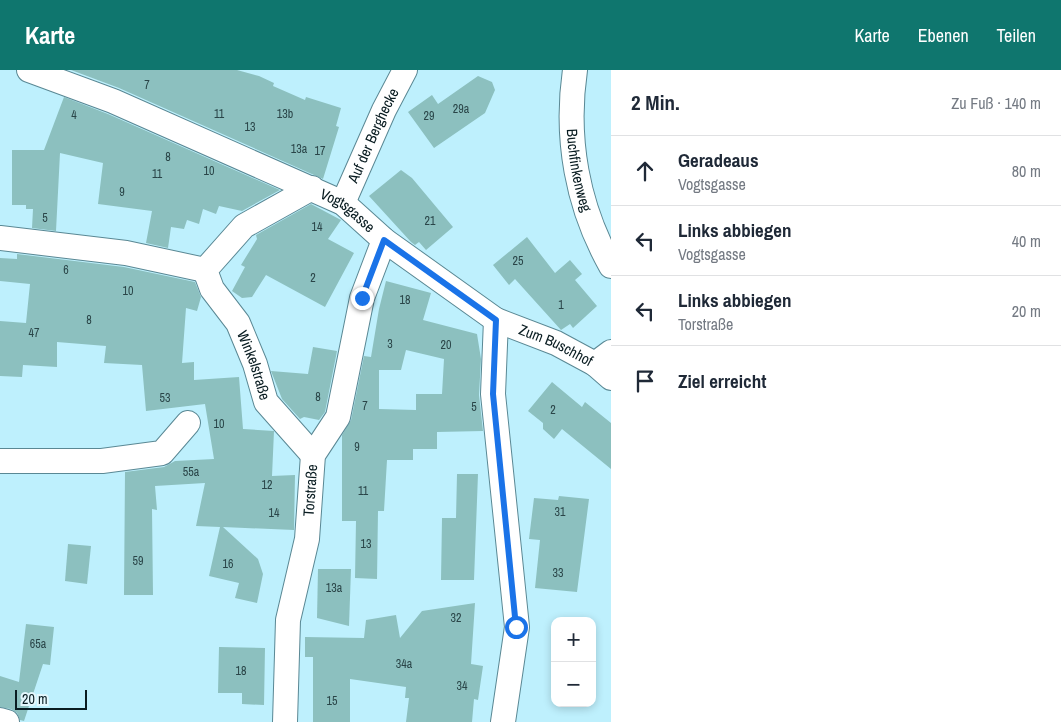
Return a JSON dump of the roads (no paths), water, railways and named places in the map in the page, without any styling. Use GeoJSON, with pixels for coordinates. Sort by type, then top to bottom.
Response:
{"type":"FeatureCollection","features":[{"type":"Feature","properties":{"kind":"street","name":"Vogtsgasse"},"geometry":{"type":"LineString","coordinates":[[29,70],[113,101],[343,203],[384,240],[496,320]]}},
{"type":"Feature","properties":{"kind":"street","name":"Auf der Berghecke"},"geometry":{"type":"LineString","coordinates":[[343,203],[384,110],[405,70]]}},
{"type":"Feature","properties":{"kind":"street","name":"Buchfinkenweg"},"geometry":{"type":"LineString","coordinates":[[575,70],[571,130],[577,177],[595,238],[611,266]]}},
{"type":"Feature","properties":{"kind":"street"},"geometry":{"type":"LineString","coordinates":[[0,238],[126,253],[205,270],[244,226],[312,188]]}},
{"type":"Feature","properties":{"kind":"street","name":"Torstraße"},"geometry":{"type":"LineString","coordinates":[[285,722],[288,620],[307,539],[313,454],[338,417],[362,298],[384,240]]}},
{"type":"Feature","properties":{"kind":"street","name":"Winkelstraße"},"geometry":{"type":"LineString","coordinates":[[205,270],[212,289],[238,323],[256,364],[266,402],[313,454]]}},
{"type":"Feature","properties":{"kind":"street"},"geometry":{"type":"LineString","coordinates":[[496,320],[493,394],[516,627],[503,722]]}},
{"type":"Feature","properties":{"kind":"street","name":"Zum Buschhof"},"geometry":{"type":"LineString","coordinates":[[496,320],[606,365]]}},
{"type":"Feature","properties":{"kind":"street"},"geometry":{"type":"LineString","coordinates":[[0,461],[102,461],[162,453],[188,423]]}},
{"type":"Feature","properties":{"kind":"street"},"geometry":{"type":"LineString","coordinates":[[0,720],[7,722]]}}]}
